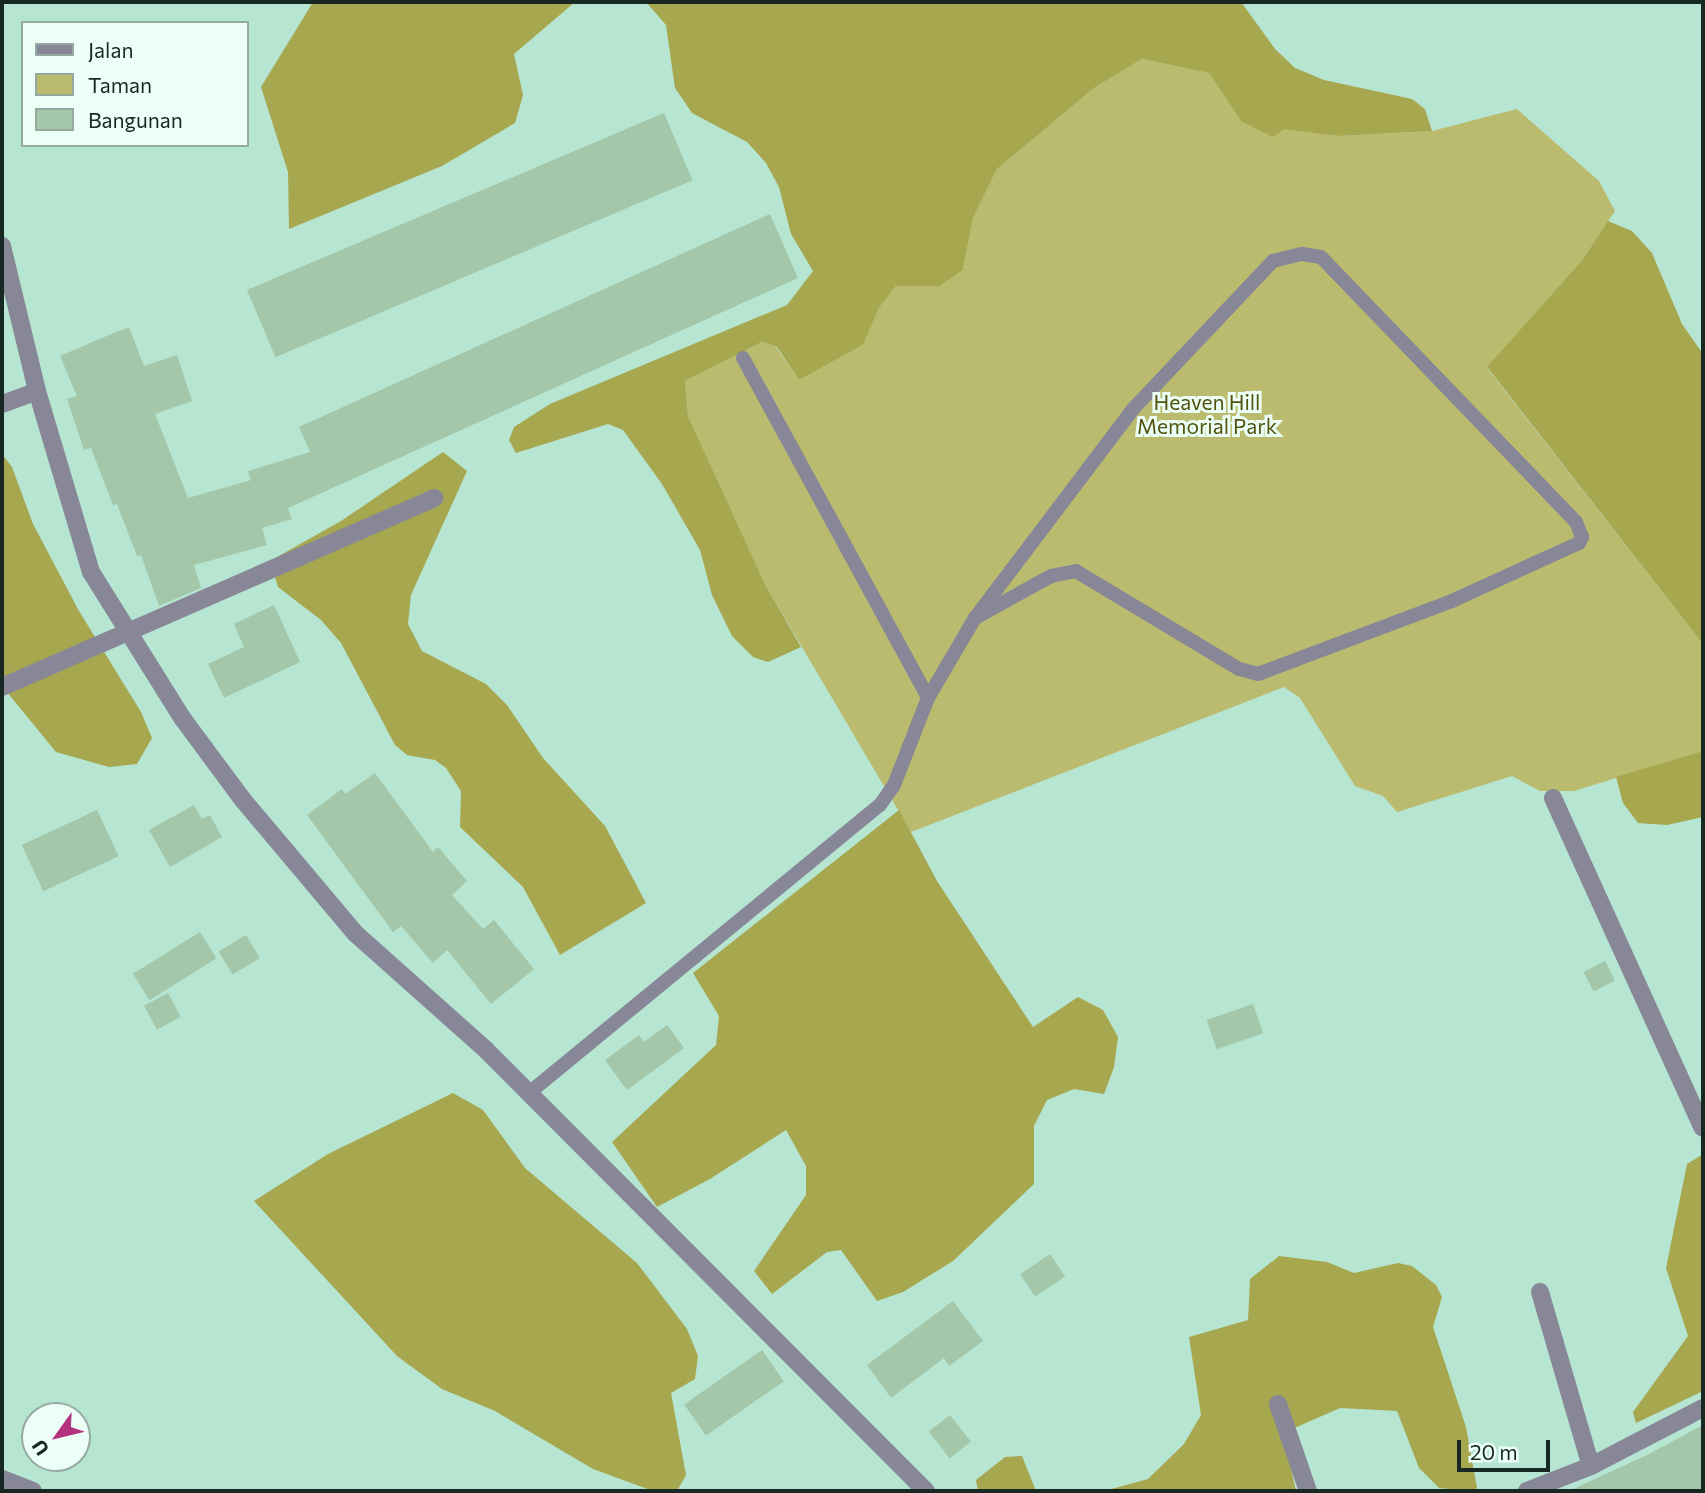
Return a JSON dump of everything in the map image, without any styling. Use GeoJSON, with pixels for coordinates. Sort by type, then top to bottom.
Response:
{"type":"FeatureCollection","features":[{"type":"Feature","properties":{"kind":"street"},"geometry":{"type":"LineString","coordinates":[[2,246],[37,391],[91,572],[127,635],[243,800],[356,934],[529,1093],[926,1491]]}},
{"type":"Feature","properties":{"kind":"street"},"geometry":{"type":"LineString","coordinates":[[2,404],[37,391]]}},
{"type":"Feature","properties":{"kind":"street"},"geometry":{"type":"LineString","coordinates":[[2,687],[127,635],[435,498]]}},
{"type":"Feature","properties":{"kind":"street"},"geometry":{"type":"LineString","coordinates":[[1553,798],[1703,1128]]}},
{"type":"Feature","properties":{"kind":"street"},"geometry":{"type":"LineString","coordinates":[[1540,1293],[1591,1466]]}},
{"type":"Feature","properties":{"kind":"street"},"geometry":{"type":"LineString","coordinates":[[1278,1404],[1308,1491]]}},
{"type":"Feature","properties":{"kind":"street"},"geometry":{"type":"LineString","coordinates":[[1527,1491],[1591,1466],[1703,1408]]}},
{"type":"Feature","properties":{"kind":"street"},"geometry":{"type":"LineString","coordinates":[[2,1479],[33,1491]]}},
{"type":"Feature","properties":{"kind":"lane"},"geometry":{"type":"LineString","coordinates":[[529,1093],[880,805],[894,785],[928,698],[975,618],[1133,409],[1240,291],[1273,261],[1302,254],[1321,257],[1576,522],[1582,537],[1579,543],[1452,601],[1258,674],[1239,669],[1076,571],[1051,576],[975,618]]}},
{"type":"Feature","properties":{"kind":"lane"},"geometry":{"type":"LineString","coordinates":[[743,358],[928,698]]}},
{"type":"Feature","properties":{"kind":"green space","name":"Heaven Hill Memorial Park"},"geometry":{"type":"Polygon","coordinates":[[[1142,59],[1209,73],[1241,121],[1339,136],[1432,131],[1517,109],[1599,181],[1615,211],[1583,259],[1487,368],[1703,644],[1703,751],[1574,791],[1540,791],[1512,776],[1397,812],[1383,796],[1355,786],[1300,698],[1284,687],[911,832],[766,586],[688,416],[685,381],[762,342],[776,347],[799,380],[863,345],[879,308],[896,286],[940,286],[963,270],[973,218],[997,169],[1094,88],[1142,59]]]}},
{"type":"Feature","properties":{"kind":"shaded area"},"geometry":{"type":"Polygon","coordinates":[[[313,2],[575,2],[514,54],[523,95],[515,123],[442,166],[289,229],[288,172],[261,87],[313,2]]]}},
{"type":"Feature","properties":{"kind":"shaded area"},"geometry":{"type":"Polygon","coordinates":[[[646,2],[1241,2],[1275,49],[1295,68],[1324,80],[1412,99],[1425,109],[1432,131],[1339,136],[1284,129],[1273,137],[1241,121],[1209,73],[1142,59],[1094,88],[997,169],[973,218],[963,270],[940,286],[896,286],[879,308],[863,345],[799,380],[777,347],[762,342],[685,381],[688,416],[766,586],[801,647],[768,662],[753,657],[732,636],[712,595],[700,550],[662,484],[623,430],[608,424],[516,453],[509,440],[514,427],[550,404],[787,305],[813,271],[791,234],[779,187],[766,163],[747,142],[692,113],[675,88],[666,25],[646,2]]]}},
{"type":"Feature","properties":{"kind":"shaded area"},"geometry":{"type":"Polygon","coordinates":[[[1608,221],[1632,231],[1652,253],[1682,324],[1703,354],[1703,644],[1487,367],[1583,259],[1608,221]]]}},
{"type":"Feature","properties":{"kind":"shaded area"},"geometry":{"type":"Polygon","coordinates":[[[443,452],[467,471],[411,595],[408,624],[422,651],[486,684],[507,705],[543,758],[605,826],[646,903],[560,955],[523,887],[460,827],[461,791],[446,768],[435,760],[407,755],[395,745],[341,643],[321,620],[278,587],[270,561],[341,521],[443,452]]]}},
{"type":"Feature","properties":{"kind":"shaded area"},"geometry":{"type":"Polygon","coordinates":[[[2,454],[12,467],[33,524],[79,611],[141,712],[152,738],[137,764],[109,767],[56,752],[2,686],[2,454]]]}},
{"type":"Feature","properties":{"kind":"shaded area"},"geometry":{"type":"Polygon","coordinates":[[[1703,751],[1703,817],[1667,825],[1638,823],[1623,803],[1616,777],[1703,751]]]}},
{"type":"Feature","properties":{"kind":"shaded area"},"geometry":{"type":"Polygon","coordinates":[[[899,810],[937,881],[1033,1027],[1078,997],[1103,1010],[1118,1037],[1114,1067],[1104,1094],[1074,1089],[1047,1100],[1034,1126],[1034,1184],[953,1261],[903,1292],[877,1301],[841,1250],[827,1252],[772,1294],[754,1271],[806,1195],[806,1166],[786,1130],[710,1179],[657,1207],[612,1142],[716,1045],[719,1016],[693,973],[899,810]]]}},
{"type":"Feature","properties":{"kind":"shaded area"},"geometry":{"type":"Polygon","coordinates":[[[453,1093],[483,1110],[525,1168],[637,1263],[687,1329],[698,1356],[695,1379],[671,1393],[686,1475],[677,1491],[653,1491],[593,1469],[495,1411],[442,1389],[397,1356],[254,1201],[328,1154],[453,1093]]]}},
{"type":"Feature","properties":{"kind":"shaded area"},"geometry":{"type":"Polygon","coordinates":[[[1703,1154],[1703,1391],[1636,1423],[1633,1412],[1688,1336],[1666,1268],[1687,1164],[1703,1154]]]}},
{"type":"Feature","properties":{"kind":"shaded area"},"geometry":{"type":"Polygon","coordinates":[[[1279,1256],[1327,1262],[1354,1273],[1398,1263],[1412,1266],[1436,1285],[1442,1297],[1433,1327],[1466,1427],[1477,1488],[1473,1491],[1439,1488],[1419,1468],[1397,1411],[1340,1408],[1283,1433],[1296,1491],[1104,1491],[1148,1479],[1184,1444],[1201,1415],[1189,1337],[1248,1320],[1250,1279],[1279,1256]]]}},
{"type":"Feature","properties":{"kind":"shaded area"},"geometry":{"type":"Polygon","coordinates":[[[1022,1456],[1036,1491],[978,1491],[976,1480],[1005,1457],[1022,1456]]]}},
{"type":"Feature","properties":{"kind":"building"},"geometry":{"type":"Polygon","coordinates":[[[664,113],[693,180],[276,357],[247,290],[664,113]]]}},
{"type":"Feature","properties":{"kind":"building"},"geometry":{"type":"Polygon","coordinates":[[[770,214],[798,278],[288,508],[292,519],[262,528],[267,545],[194,565],[201,588],[159,606],[141,555],[137,556],[117,504],[113,505],[91,448],[84,450],[67,399],[77,396],[60,356],[129,327],[144,366],[177,355],[192,401],[155,414],[188,498],[251,480],[248,471],[310,452],[299,427],[770,214]]]}},
{"type":"Feature","properties":{"kind":"building"},"geometry":{"type":"Polygon","coordinates":[[[274,605],[300,662],[224,698],[208,664],[244,647],[234,624],[274,605]]]}},
{"type":"Feature","properties":{"kind":"building"},"geometry":{"type":"Polygon","coordinates":[[[375,773],[433,852],[438,847],[467,881],[452,895],[483,929],[494,920],[534,969],[491,1004],[447,950],[433,963],[401,926],[393,932],[307,815],[342,789],[345,794],[375,773]]]}},
{"type":"Feature","properties":{"kind":"building"},"geometry":{"type":"Polygon","coordinates":[[[194,805],[202,819],[210,815],[222,837],[170,867],[149,830],[194,805]]]}},
{"type":"Feature","properties":{"kind":"building"},"geometry":{"type":"Polygon","coordinates":[[[97,810],[119,856],[43,891],[22,845],[97,810]]]}},
{"type":"Feature","properties":{"kind":"building"},"geometry":{"type":"Polygon","coordinates":[[[200,932],[216,958],[149,1000],[133,974],[200,932]]]}},
{"type":"Feature","properties":{"kind":"building"},"geometry":{"type":"Polygon","coordinates":[[[246,935],[260,958],[232,975],[219,951],[246,935]]]}},
{"type":"Feature","properties":{"kind":"building"},"geometry":{"type":"Polygon","coordinates":[[[1605,961],[1615,981],[1594,991],[1584,972],[1605,961]]]}},
{"type":"Feature","properties":{"kind":"building"},"geometry":{"type":"Polygon","coordinates":[[[168,993],[181,1017],[157,1030],[144,1006],[168,993]]]}},
{"type":"Feature","properties":{"kind":"building"},"geometry":{"type":"Polygon","coordinates":[[[1253,1004],[1263,1033],[1217,1049],[1207,1020],[1253,1004]]]}},
{"type":"Feature","properties":{"kind":"building"},"geometry":{"type":"Polygon","coordinates":[[[667,1025],[684,1048],[627,1090],[605,1060],[639,1035],[644,1042],[667,1025]]]}},
{"type":"Feature","properties":{"kind":"building"},"geometry":{"type":"Polygon","coordinates":[[[1050,1254],[1065,1276],[1035,1297],[1020,1274],[1050,1254]]]}},
{"type":"Feature","properties":{"kind":"building"},"geometry":{"type":"Polygon","coordinates":[[[953,1301],[983,1341],[949,1366],[944,1358],[891,1398],[867,1365],[953,1301]]]}},
{"type":"Feature","properties":{"kind":"building"},"geometry":{"type":"Polygon","coordinates":[[[762,1350],[784,1381],[706,1436],[684,1404],[762,1350]]]}},
{"type":"Feature","properties":{"kind":"building"},"geometry":{"type":"Polygon","coordinates":[[[950,1415],[971,1442],[950,1458],[929,1432],[950,1415]]]}},
{"type":"Feature","properties":{"kind":"building"},"geometry":{"type":"Polygon","coordinates":[[[1703,1425],[1703,1491],[1569,1491],[1649,1454],[1703,1425]]]}}]}
